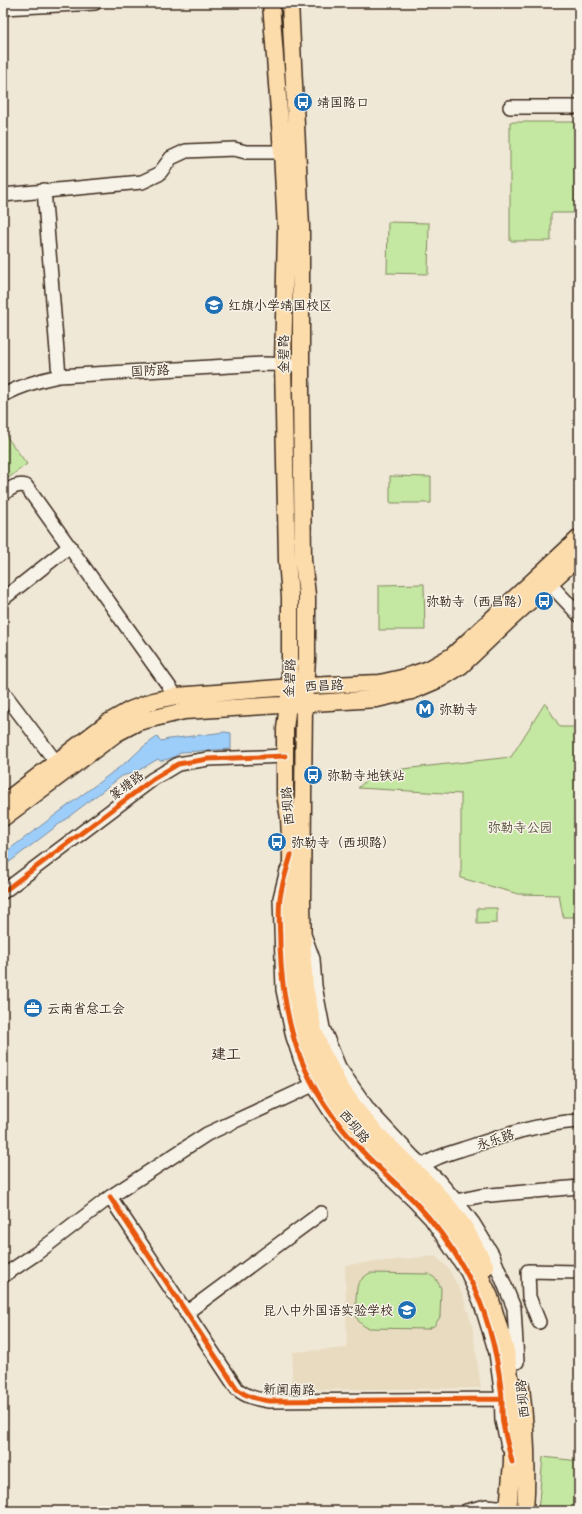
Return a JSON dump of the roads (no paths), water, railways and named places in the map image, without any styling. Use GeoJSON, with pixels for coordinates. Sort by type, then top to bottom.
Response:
{"type":"FeatureCollection","features":[{"type":"Feature","properties":{"kind":"main road","name":"金碧路"},"geometry":{"type":"LineString","coordinates":[[271,3],[286,230],[283,364],[287,560],[297,687],[304,704]]}},
{"type":"Feature","properties":{"kind":"main road","name":"金碧路"},"geometry":{"type":"LineString","coordinates":[[287,706],[297,687],[307,659],[307,595],[303,560],[300,365],[301,227],[290,3]]}},
{"type":"Feature","properties":{"kind":"main road","name":"西昌路"},"geometry":{"type":"LineString","coordinates":[[3,803],[107,723],[130,710],[153,701],[176,696],[297,687],[380,683],[402,678],[429,669],[452,656],[579,538]]}},
{"type":"Feature","properties":{"kind":"main road","name":"西昌路"},"geometry":{"type":"LineString","coordinates":[[3,818],[117,733],[138,722],[184,711],[287,706],[377,699],[412,691],[440,679],[461,666],[579,556]]}},
{"type":"Feature","properties":{"kind":"main road","name":"西坝路"},"geometry":{"type":"LineString","coordinates":[[304,704],[302,929],[305,987],[314,1031],[322,1052],[340,1087],[361,1116],[379,1136],[419,1169],[432,1188],[465,1228],[483,1259],[506,1314],[517,1362],[525,1422],[525,1511]]}},
{"type":"Feature","properties":{"kind":"main road","name":"西坝路"},"geometry":{"type":"LineString","coordinates":[[287,706],[285,729],[285,794],[289,818],[291,960],[293,989],[302,1034],[320,1077],[341,1110],[370,1144],[439,1213],[476,1267],[490,1298],[506,1351],[512,1389],[512,1462],[509,1510]]}},
{"type":"Feature","properties":{"kind":"street"},"geometry":{"type":"LineString","coordinates":[[3,8],[96,3]]}},
{"type":"Feature","properties":{"kind":"street"},"geometry":{"type":"LineString","coordinates":[[510,107],[579,107]]}},
{"type":"Feature","properties":{"kind":"street"},"geometry":{"type":"LineString","coordinates":[[3,194],[142,182],[159,174],[171,158],[186,151],[234,149],[246,152],[282,152]]}},
{"type":"Feature","properties":{"kind":"street"},"geometry":{"type":"LineString","coordinates":[[44,190],[59,376]]}},
{"type":"Feature","properties":{"kind":"street","name":"国防路"},"geometry":{"type":"LineString","coordinates":[[3,395],[37,380],[59,376],[263,364],[300,365]]}},
{"type":"Feature","properties":{"kind":"street"},"geometry":{"type":"LineString","coordinates":[[3,494],[11,488],[21,484],[26,486],[176,696]]}},
{"type":"Feature","properties":{"kind":"street"},"geometry":{"type":"LineString","coordinates":[[3,598],[70,546]]}},
{"type":"Feature","properties":{"kind":"street"},"geometry":{"type":"LineString","coordinates":[[549,583],[579,615]]}},
{"type":"Feature","properties":{"kind":"street"},"geometry":{"type":"LineString","coordinates":[[3,692],[56,762]]}},
{"type":"Feature","properties":{"kind":"street","name":"篆塘路"},"geometry":{"type":"LineString","coordinates":[[3,892],[153,779],[178,764],[208,759],[285,756]]}},
{"type":"Feature","properties":{"kind":"street"},"geometry":{"type":"LineString","coordinates":[[290,855],[280,898],[283,990],[292,1037],[301,1061],[313,1085],[333,1116],[362,1151],[431,1219],[467,1272],[480,1301],[496,1353],[502,1399],[502,1422],[512,1462]]}},
{"type":"Feature","properties":{"kind":"street"},"geometry":{"type":"LineString","coordinates":[[3,1276],[37,1253],[110,1197],[207,1134],[313,1085]]}},
{"type":"Feature","properties":{"kind":"street","name":"永乐路"},"geometry":{"type":"LineString","coordinates":[[419,1169],[442,1156],[524,1129],[551,1123],[579,1120]]}},
{"type":"Feature","properties":{"kind":"street"},"geometry":{"type":"LineString","coordinates":[[419,1169],[438,1180],[473,1223],[492,1254],[514,1308],[517,1362]]}},
{"type":"Feature","properties":{"kind":"street"},"geometry":{"type":"LineString","coordinates":[[456,1201],[480,1196],[579,1187]]}},
{"type":"Feature","properties":{"kind":"street","name":"新闻南路"},"geometry":{"type":"LineString","coordinates":[[110,1197],[237,1389],[246,1396],[269,1401],[502,1399]]}},
{"type":"Feature","properties":{"kind":"street"},"geometry":{"type":"LineString","coordinates":[[186,1313],[321,1213]]}},
{"type":"Feature","properties":{"kind":"street"},"geometry":{"type":"LineString","coordinates":[[539,1322],[529,1297],[528,1271],[579,1272]]}},
{"type":"Feature","properties":{"kind":"street"},"geometry":{"type":"LineString","coordinates":[[466,1511],[486,1506],[509,1510]]}},
{"type":"Feature","properties":{"kind":"water"},"geometry":{"type":"Polygon","coordinates":[[[225,732],[231,733],[231,749],[182,752],[172,758],[160,761],[158,759],[136,772],[122,776],[3,867],[3,854],[129,760],[157,737],[161,741],[225,732]]]}},
{"type":"Feature","properties":{"kind":"place","name":"靖国路口"},"geometry":{"type":"Point","coordinates":[303,102]}},
{"type":"Feature","properties":{"kind":"place","name":"红旗小学靖国校区"},"geometry":{"type":"Point","coordinates":[214,305]}},
{"type":"Feature","properties":{"kind":"place","name":"弥勒寺（西昌路）"},"geometry":{"type":"Point","coordinates":[544,601]}},
{"type":"Feature","properties":{"kind":"place","name":"弥勒寺"},"geometry":{"type":"Point","coordinates":[425,709]}},
{"type":"Feature","properties":{"kind":"place","name":"弥勒寺地铁站"},"geometry":{"type":"Point","coordinates":[313,775]}},
{"type":"Feature","properties":{"kind":"place","name":"弥勒寺（西坝路）"},"geometry":{"type":"Point","coordinates":[277,842]}},
{"type":"Feature","properties":{"kind":"place","name":"云南省总工会"},"geometry":{"type":"Point","coordinates":[33,1008]}},
{"type":"Feature","properties":{"kind":"place","name":"昆八中外国语实验学校"},"geometry":{"type":"Point","coordinates":[407,1310]}},
{"type":"Feature","properties":{"kind":"district","name":"建工"},"geometry":{"type":"Point","coordinates":[226,1053]}},
{"type":"Feature","properties":{"kind":"park label","name":"弥勒寺公园"},"geometry":{"type":"Point","coordinates":[520,827]}}]}
